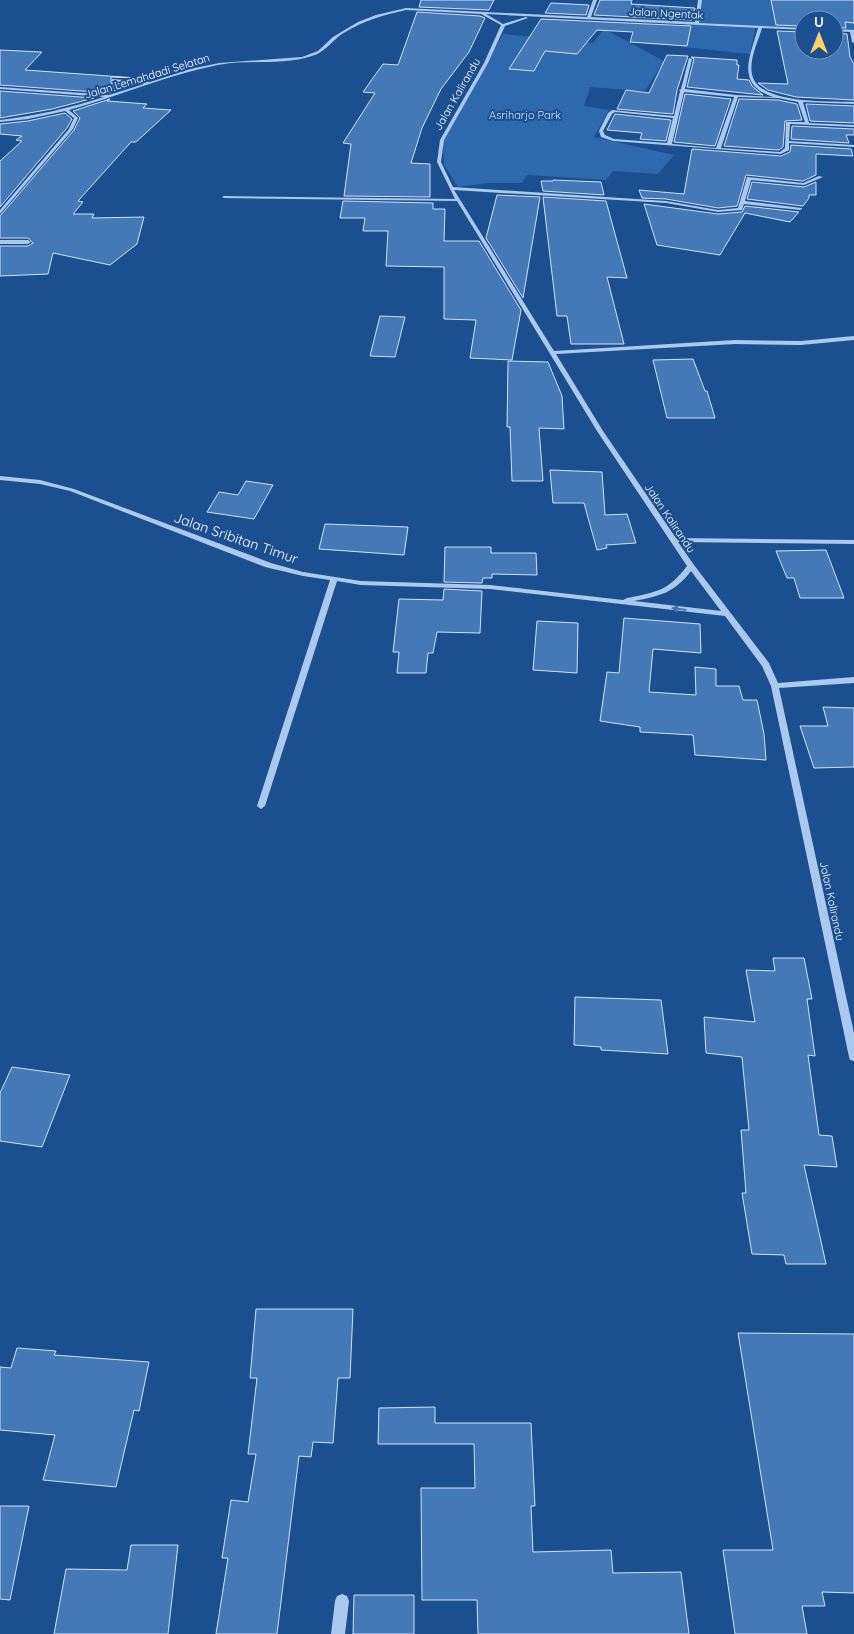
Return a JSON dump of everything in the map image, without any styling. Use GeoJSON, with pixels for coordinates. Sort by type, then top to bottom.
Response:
{"type":"FeatureCollection","features":[{"type":"Feature","properties":{"kind":"street"},"geometry":{"type":"LineString","coordinates":[[589,18],[595,0]]}},
{"type":"Feature","properties":{"kind":"street"},"geometry":{"type":"LineString","coordinates":[[697,23],[700,0]]}},
{"type":"Feature","properties":{"kind":"street"},"geometry":{"type":"LineString","coordinates":[[406,9],[410,4]]}},
{"type":"Feature","properties":{"kind":"street","name":"Jalan Ngentak"},"geometry":{"type":"LineString","coordinates":[[406,9],[794,29]]}},
{"type":"Feature","properties":{"kind":"street","name":"Jalan Lemahdadi Selatan"},"geometry":{"type":"LineString","coordinates":[[0,121],[24,119],[65,109],[220,64],[286,60],[313,54],[356,23],[381,14],[406,9]]}},
{"type":"Feature","properties":{"kind":"street"},"geometry":{"type":"LineString","coordinates":[[480,13],[503,25],[533,16]]}},
{"type":"Feature","properties":{"kind":"street","name":"Jalan Kalirandu"},"geometry":{"type":"LineString","coordinates":[[503,25],[486,63],[442,140],[440,162],[451,188],[600,431],[690,566],[766,666],[775,686],[854,1057]]}},
{"type":"Feature","properties":{"kind":"street"},"geometry":{"type":"LineString","coordinates":[[760,27],[749,75],[753,84],[776,98]]}},
{"type":"Feature","properties":{"kind":"street"},"geometry":{"type":"LineString","coordinates":[[853,31],[854,42]]}},
{"type":"Feature","properties":{"kind":"street"},"geometry":{"type":"LineString","coordinates":[[669,145],[690,59]]}},
{"type":"Feature","properties":{"kind":"street"},"geometry":{"type":"LineString","coordinates":[[112,80],[155,83]]}},
{"type":"Feature","properties":{"kind":"street"},"geometry":{"type":"LineString","coordinates":[[0,88],[113,96]]}},
{"type":"Feature","properties":{"kind":"street"},"geometry":{"type":"LineString","coordinates":[[681,90],[736,96],[854,104]]}},
{"type":"Feature","properties":{"kind":"street"},"geometry":{"type":"LineString","coordinates":[[718,149],[736,96]]}},
{"type":"Feature","properties":{"kind":"street"},"geometry":{"type":"LineString","coordinates":[[800,100],[807,123]]}},
{"type":"Feature","properties":{"kind":"street"},"geometry":{"type":"LineString","coordinates":[[0,212],[71,129],[76,118],[65,109]]}},
{"type":"Feature","properties":{"kind":"street"},"geometry":{"type":"LineString","coordinates":[[675,117],[614,111],[610,113],[600,131],[603,136],[613,140],[781,153],[787,149],[788,123],[854,126]]}},
{"type":"Feature","properties":{"kind":"street"},"geometry":{"type":"LineString","coordinates":[[787,142],[854,146]]}},
{"type":"Feature","properties":{"kind":"street"},"geometry":{"type":"LineString","coordinates":[[451,188],[666,202],[728,211],[740,209],[749,178],[804,184],[821,178]]}},
{"type":"Feature","properties":{"kind":"street"},"geometry":{"type":"LineString","coordinates":[[224,196],[459,200]]}},
{"type":"Feature","properties":{"kind":"street"},"geometry":{"type":"LineString","coordinates":[[743,202],[800,209]]}},
{"type":"Feature","properties":{"kind":"street"},"geometry":{"type":"LineString","coordinates":[[0,242],[28,242]]}},
{"type":"Feature","properties":{"kind":"street"},"geometry":{"type":"LineString","coordinates":[[552,353],[735,342],[801,343],[854,338]]}},
{"type":"Feature","properties":{"kind":"street","name":"Jalan Sribitan Timur"},"geometry":{"type":"LineString","coordinates":[[0,478],[40,482],[108,504],[268,565],[303,574],[361,583],[490,587],[728,614]]}},
{"type":"Feature","properties":{"kind":"street"},"geometry":{"type":"LineString","coordinates":[[673,540],[854,542]]}},
{"type":"Feature","properties":{"kind":"street","name":"Jalan Sribitan Timur"},"geometry":{"type":"LineString","coordinates":[[620,602],[661,593],[673,588],[690,566]]}},
{"type":"Feature","properties":{"kind":"street"},"geometry":{"type":"LineString","coordinates":[[261,806],[334,579]]}},
{"type":"Feature","properties":{"kind":"street"},"geometry":{"type":"LineString","coordinates":[[775,686],[854,680]]}},
{"type":"Feature","properties":{"kind":"street"},"geometry":{"type":"LineString","coordinates":[[338,1634],[342,1601]]}},
{"type":"Feature","properties":{"kind":"green space"},"geometry":{"type":"Polygon","coordinates":[[[701,0],[854,0],[854,31],[844,30],[844,10],[794,10],[794,28],[698,23],[701,0]]]}},
{"type":"Feature","properties":{"kind":"green space"},"geometry":{"type":"Polygon","coordinates":[[[686,24],[755,28],[750,54],[683,47],[686,24]]]}},
{"type":"Feature","properties":{"kind":"green space","name":"Asriharjo Park"},"geometry":{"type":"Polygon","coordinates":[[[604,29],[664,61],[645,91],[590,87],[584,106],[609,110],[594,137],[674,155],[658,174],[613,171],[606,180],[527,175],[522,183],[489,183],[458,187],[444,165],[443,140],[503,34],[593,43],[604,29]]]}},
{"type":"Feature","properties":{"kind":"building"},"geometry":{"type":"Polygon","coordinates":[[[421,0],[494,0],[489,10],[419,7],[421,0]]]}},
{"type":"Feature","properties":{"kind":"building"},"geometry":{"type":"Polygon","coordinates":[[[600,0],[632,0],[631,4],[695,8],[692,20],[594,15],[600,0]]]}},
{"type":"Feature","properties":{"kind":"building"},"geometry":{"type":"Polygon","coordinates":[[[771,0],[854,0],[854,23],[845,22],[846,28],[844,28],[844,10],[794,10],[794,26],[776,25],[771,0]]]}},
{"type":"Feature","properties":{"kind":"building"},"geometry":{"type":"Polygon","coordinates":[[[551,3],[589,5],[586,15],[545,13],[551,3]]]}},
{"type":"Feature","properties":{"kind":"building"},"geometry":{"type":"Polygon","coordinates":[[[417,12],[480,16],[485,18],[469,52],[441,89],[422,128],[411,163],[430,164],[430,197],[344,196],[351,144],[343,143],[375,93],[363,92],[383,64],[398,65],[417,12]]]}},
{"type":"Feature","properties":{"kind":"building"},"geometry":{"type":"Polygon","coordinates":[[[541,19],[691,26],[687,46],[630,42],[633,32],[597,30],[577,54],[545,51],[534,71],[509,69],[541,19]]]}},
{"type":"Feature","properties":{"kind":"building"},"geometry":{"type":"Polygon","coordinates":[[[777,31],[794,32],[794,60],[844,60],[844,34],[847,34],[850,57],[854,64],[854,100],[796,97],[768,90],[758,83],[788,84],[777,31]]]}},
{"type":"Feature","properties":{"kind":"building"},"geometry":{"type":"Polygon","coordinates":[[[0,50],[42,52],[25,70],[137,78],[111,77],[111,83],[129,84],[109,93],[0,85],[0,50]]]}},
{"type":"Feature","properties":{"kind":"building"},"geometry":{"type":"Polygon","coordinates":[[[667,55],[688,56],[677,90],[673,114],[617,109],[626,90],[649,93],[667,55]]]}},
{"type":"Feature","properties":{"kind":"building"},"geometry":{"type":"Polygon","coordinates":[[[691,57],[737,60],[737,65],[739,65],[737,79],[749,80],[752,86],[763,95],[687,87],[694,59],[691,57]]]}},
{"type":"Feature","properties":{"kind":"building"},"geometry":{"type":"Polygon","coordinates":[[[0,91],[94,98],[52,109],[0,118],[0,91]]]}},
{"type":"Feature","properties":{"kind":"building"},"geometry":{"type":"Polygon","coordinates":[[[685,94],[731,99],[715,146],[674,142],[685,94]]]}},
{"type":"Feature","properties":{"kind":"building"},"geometry":{"type":"Polygon","coordinates":[[[110,99],[107,101],[147,104],[143,108],[171,110],[136,142],[131,142],[78,201],[83,202],[73,214],[94,214],[92,218],[144,217],[137,244],[110,265],[53,253],[48,274],[0,276],[0,246],[28,246],[33,243],[28,238],[0,238],[0,216],[74,130],[80,118],[73,111],[110,99]]]}},
{"type":"Feature","properties":{"kind":"building"},"geometry":{"type":"Polygon","coordinates":[[[739,99],[778,100],[797,104],[802,120],[785,121],[783,147],[779,150],[724,146],[739,99]]]}},
{"type":"Feature","properties":{"kind":"building"},"geometry":{"type":"Polygon","coordinates":[[[806,104],[854,106],[854,123],[810,121],[806,104]]]}},
{"type":"Feature","properties":{"kind":"building"},"geometry":{"type":"Polygon","coordinates":[[[65,113],[72,119],[67,128],[0,207],[0,161],[22,141],[16,140],[22,136],[0,134],[0,124],[28,121],[65,113]]]}},
{"type":"Feature","properties":{"kind":"building"},"geometry":{"type":"Polygon","coordinates":[[[615,114],[671,120],[666,141],[640,139],[642,133],[607,130],[615,114]]]}},
{"type":"Feature","properties":{"kind":"building"},"geometry":{"type":"Polygon","coordinates":[[[792,126],[854,129],[854,135],[846,135],[849,143],[791,139],[792,126]]]}},
{"type":"Feature","properties":{"kind":"building"},"geometry":{"type":"Polygon","coordinates":[[[791,145],[851,149],[853,156],[816,154],[816,175],[803,181],[746,175],[737,206],[718,208],[666,199],[642,198],[639,190],[684,194],[692,149],[781,156],[790,152],[791,145]]]}},
{"type":"Feature","properties":{"kind":"building"},"geometry":{"type":"Polygon","coordinates":[[[541,181],[601,182],[604,195],[543,191],[541,181]]]}},
{"type":"Feature","properties":{"kind":"building"},"geometry":{"type":"Polygon","coordinates":[[[752,182],[804,187],[816,182],[816,195],[809,195],[803,206],[747,199],[752,182]]]}},
{"type":"Feature","properties":{"kind":"building"},"geometry":{"type":"Polygon","coordinates":[[[497,195],[540,197],[523,298],[486,238],[497,195]]]}},
{"type":"Feature","properties":{"kind":"building"},"geometry":{"type":"Polygon","coordinates":[[[543,197],[606,201],[627,278],[607,277],[624,344],[571,344],[567,316],[557,316],[543,197]]]}},
{"type":"Feature","properties":{"kind":"building"},"geometry":{"type":"Polygon","coordinates":[[[343,201],[433,203],[433,209],[445,209],[444,241],[479,241],[521,310],[512,360],[470,358],[476,320],[444,319],[444,267],[386,266],[388,231],[363,231],[365,218],[340,218],[343,201]]]}},
{"type":"Feature","properties":{"kind":"building"},"geometry":{"type":"Polygon","coordinates":[[[644,204],[718,214],[742,212],[745,206],[799,212],[790,222],[745,213],[720,255],[657,245],[644,204]]]}},
{"type":"Feature","properties":{"kind":"building"},"geometry":{"type":"Polygon","coordinates":[[[380,316],[405,317],[395,357],[370,356],[380,316]]]}},
{"type":"Feature","properties":{"kind":"building"},"geometry":{"type":"Polygon","coordinates":[[[693,359],[705,391],[707,391],[715,418],[667,418],[653,360],[693,359]]]}},
{"type":"Feature","properties":{"kind":"building"},"geometry":{"type":"Polygon","coordinates":[[[508,361],[548,362],[562,396],[564,429],[539,428],[543,481],[512,481],[510,427],[507,427],[508,361]]]}},
{"type":"Feature","properties":{"kind":"building"},"geometry":{"type":"Polygon","coordinates":[[[550,470],[602,472],[605,515],[627,514],[636,543],[606,545],[607,548],[597,550],[584,503],[553,503],[550,470]]]}},
{"type":"Feature","properties":{"kind":"building"},"geometry":{"type":"Polygon","coordinates":[[[246,481],[273,485],[254,519],[207,512],[219,492],[238,495],[246,481]]]}},
{"type":"Feature","properties":{"kind":"building"},"geometry":{"type":"Polygon","coordinates":[[[325,524],[408,527],[404,555],[319,549],[325,524]]]}},
{"type":"Feature","properties":{"kind":"building"},"geometry":{"type":"Polygon","coordinates":[[[445,547],[491,547],[491,553],[536,553],[537,575],[492,574],[492,578],[483,578],[482,583],[444,582],[445,547]]]}},
{"type":"Feature","properties":{"kind":"building"},"geometry":{"type":"Polygon","coordinates":[[[826,550],[844,598],[800,598],[794,578],[787,578],[776,551],[826,550]]]}},
{"type":"Feature","properties":{"kind":"building"},"geometry":{"type":"Polygon","coordinates":[[[444,589],[482,591],[480,633],[437,632],[433,653],[428,653],[426,673],[397,673],[399,652],[393,652],[399,599],[443,600],[444,589]]]}},
{"type":"Feature","properties":{"kind":"building"},"geometry":{"type":"Polygon","coordinates":[[[624,618],[700,624],[701,653],[653,649],[649,692],[696,695],[695,667],[716,669],[716,686],[739,686],[743,700],[757,700],[764,734],[766,760],[695,755],[693,735],[640,732],[640,727],[600,721],[607,672],[619,673],[624,618]]]}},
{"type":"Feature","properties":{"kind":"building"},"geometry":{"type":"Polygon","coordinates":[[[537,621],[578,623],[577,673],[533,670],[537,621]]]}},
{"type":"Feature","properties":{"kind":"building"},"geometry":{"type":"Polygon","coordinates":[[[823,707],[854,708],[854,767],[814,768],[800,726],[828,726],[823,707]]]}},
{"type":"Feature","properties":{"kind":"building"},"geometry":{"type":"Polygon","coordinates":[[[773,958],[804,958],[812,999],[807,999],[815,1056],[808,1055],[819,1135],[832,1136],[837,1167],[804,1165],[826,1264],[786,1264],[784,1255],[752,1254],[742,1193],[746,1193],[741,1130],[749,1130],[742,1057],[706,1053],[704,1017],[755,1022],[746,970],[775,971],[773,958]]]}},
{"type":"Feature","properties":{"kind":"building"},"geometry":{"type":"Polygon","coordinates":[[[575,997],[661,1000],[668,1054],[601,1050],[601,1047],[574,1045],[575,997]]]}},
{"type":"Feature","properties":{"kind":"building"},"geometry":{"type":"Polygon","coordinates":[[[12,1067],[70,1075],[42,1147],[0,1141],[0,1093],[12,1067]]]}},
{"type":"Feature","properties":{"kind":"building"},"geometry":{"type":"Polygon","coordinates":[[[256,1309],[353,1309],[350,1378],[338,1378],[333,1443],[313,1442],[311,1457],[299,1456],[277,1634],[216,1634],[228,1558],[222,1558],[231,1500],[248,1502],[256,1454],[248,1454],[257,1378],[250,1378],[256,1309]]]}},
{"type":"Feature","properties":{"kind":"building"},"geometry":{"type":"Polygon","coordinates":[[[738,1333],[854,1334],[854,1593],[822,1592],[825,1606],[802,1606],[807,1634],[735,1634],[723,1550],[773,1550],[738,1333]]]}},
{"type":"Feature","properties":{"kind":"building"},"geometry":{"type":"Polygon","coordinates":[[[17,1348],[56,1351],[54,1355],[149,1362],[139,1411],[134,1410],[116,1487],[43,1480],[55,1435],[0,1430],[0,1367],[11,1368],[17,1348]]]}},
{"type":"Feature","properties":{"kind":"building"},"geometry":{"type":"Polygon","coordinates":[[[435,1407],[435,1423],[531,1423],[535,1506],[531,1506],[533,1552],[611,1550],[613,1573],[681,1572],[689,1634],[478,1634],[477,1600],[422,1600],[421,1488],[475,1488],[474,1444],[378,1444],[379,1408],[435,1407]]]}},
{"type":"Feature","properties":{"kind":"building"},"geometry":{"type":"Polygon","coordinates":[[[0,1506],[29,1506],[10,1600],[0,1599],[0,1506]]]}},
{"type":"Feature","properties":{"kind":"building"},"geometry":{"type":"Polygon","coordinates":[[[131,1545],[178,1545],[168,1634],[54,1634],[66,1569],[127,1570],[131,1545]]]}},
{"type":"Feature","properties":{"kind":"building"},"geometry":{"type":"Polygon","coordinates":[[[354,1595],[414,1595],[414,1634],[353,1634],[354,1595]]]}}]}
